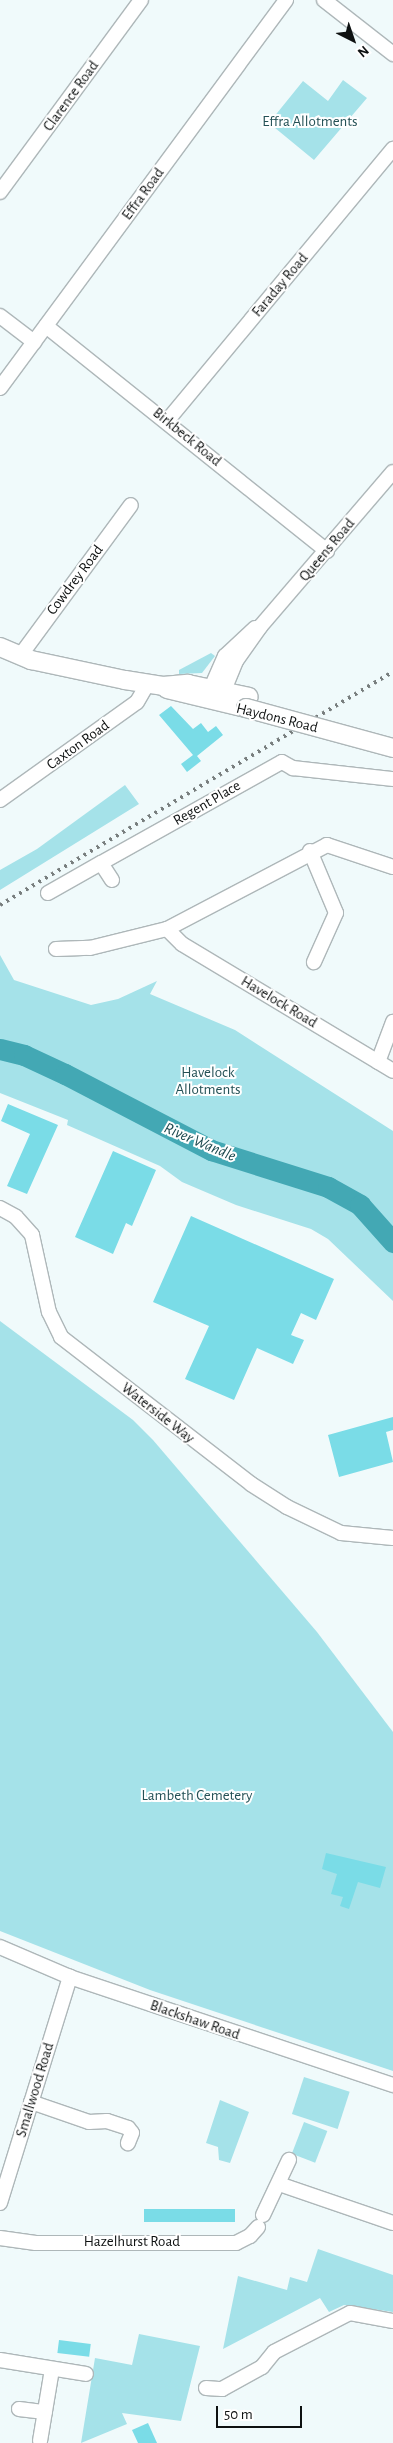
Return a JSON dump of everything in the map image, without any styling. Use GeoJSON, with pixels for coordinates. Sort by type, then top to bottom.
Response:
{"type":"FeatureCollection","features":[{"type":"Feature","properties":{"kind":"main road","name":"Haydons Road"},"geometry":{"type":"LineString","coordinates":[[0,647],[20,656],[248,702],[393,738]]}},
{"type":"Feature","properties":{"kind":"main road","name":"Haydons Road"},"geometry":{"type":"LineString","coordinates":[[248,702],[393,748]]}},
{"type":"Feature","properties":{"kind":"street","name":"Clarence Road"},"geometry":{"type":"LineString","coordinates":[[0,192],[141,0]]}},
{"type":"Feature","properties":{"kind":"street","name":"Effra Road"},"geometry":{"type":"LineString","coordinates":[[0,388],[286,0]]}},
{"type":"Feature","properties":{"kind":"street"},"geometry":{"type":"LineString","coordinates":[[324,0],[393,54]]}},
{"type":"Feature","properties":{"kind":"street","name":"Faraday Road"},"geometry":{"type":"LineString","coordinates":[[167,421],[393,149]]}},
{"type":"Feature","properties":{"kind":"street"},"geometry":{"type":"LineString","coordinates":[[0,316],[34,342]]}},
{"type":"Feature","properties":{"kind":"street","name":"Birkbeck Road"},"geometry":{"type":"LineString","coordinates":[[46,326],[327,551]]}},
{"type":"Feature","properties":{"kind":"street","name":"Queens Road"},"geometry":{"type":"LineString","coordinates":[[214,696],[260,627],[393,472]]}},
{"type":"Feature","properties":{"kind":"street","name":"Cowdrey Road"},"geometry":{"type":"LineString","coordinates":[[20,656],[131,505]]}},
{"type":"Feature","properties":{"kind":"street","name":"Caxton Road"},"geometry":{"type":"LineString","coordinates":[[0,800],[137,702],[155,684]]}},
{"type":"Feature","properties":{"kind":"street"},"geometry":{"type":"LineString","coordinates":[[314,756],[317,770]]}},
{"type":"Feature","properties":{"kind":"street","name":"Regent Place"},"geometry":{"type":"LineString","coordinates":[[48,893],[273,765],[282,762],[293,768],[393,779]]}},
{"type":"Feature","properties":{"kind":"street"},"geometry":{"type":"LineString","coordinates":[[56,949],[90,948],[167,929],[310,851],[334,845],[393,867]]}},
{"type":"Feature","properties":{"kind":"street"},"geometry":{"type":"LineString","coordinates":[[310,851],[336,913],[314,962]]}},
{"type":"Feature","properties":{"kind":"street"},"geometry":{"type":"LineString","coordinates":[[101,863],[112,880]]}},
{"type":"Feature","properties":{"kind":"street","name":"Havelock Road"},"geometry":{"type":"LineString","coordinates":[[167,929],[182,944],[393,1071]]}},
{"type":"Feature","properties":{"kind":"street"},"geometry":{"type":"LineString","coordinates":[[378,1062],[393,1022]]}},
{"type":"Feature","properties":{"kind":"street","name":"Waterside Way"},"geometry":{"type":"LineString","coordinates":[[0,1208],[16,1217],[32,1234],[49,1312],[61,1337],[251,1484],[287,1507],[341,1533],[393,1538]]}},
{"type":"Feature","properties":{"kind":"street","name":"Blackshaw Road"},"geometry":{"type":"LineString","coordinates":[[0,1947],[70,1977],[393,2085]]}},
{"type":"Feature","properties":{"kind":"street","name":"Smallwood Road"},"geometry":{"type":"LineString","coordinates":[[0,2203],[70,1977]]}},
{"type":"Feature","properties":{"kind":"street"},"geometry":{"type":"LineString","coordinates":[[31,2102],[89,2122],[107,2121],[128,2128],[132,2133],[128,2143]]}},
{"type":"Feature","properties":{"kind":"street","name":"Hazelhurst Road"},"geometry":{"type":"LineString","coordinates":[[0,2238],[36,2243],[236,2243],[250,2236],[260,2221],[269,2197],[279,2184],[288,2160]]}},
{"type":"Feature","properties":{"kind":"street"},"geometry":{"type":"LineString","coordinates":[[279,2184],[393,2223]]}},
{"type":"Feature","properties":{"kind":"street"},"geometry":{"type":"LineString","coordinates":[[206,2388],[222,2389],[262,2367],[274,2352],[350,2313],[393,2321]]}},
{"type":"Feature","properties":{"kind":"street"},"geometry":{"type":"LineString","coordinates":[[0,2360],[86,2374]]}},
{"type":"Feature","properties":{"kind":"street"},"geometry":{"type":"LineString","coordinates":[[40,2442],[52,2369]]}},
{"type":"Feature","properties":{"kind":"street"},"geometry":{"type":"LineString","coordinates":[[19,2409],[45,2412]]}},
{"type":"Feature","properties":{"kind":"green space","name":"Effra Allotments"},"geometry":{"type":"Polygon","coordinates":[[[343,80],[367,98],[314,160],[269,123],[303,81],[328,101],[343,80]]]}},
{"type":"Feature","properties":{"kind":"green space"},"geometry":{"type":"Polygon","coordinates":[[[211,653],[215,656],[202,673],[179,674],[179,670],[211,653]]]}},
{"type":"Feature","properties":{"kind":"green space"},"geometry":{"type":"Polygon","coordinates":[[[125,785],[139,804],[0,890],[0,870],[37,849],[125,785]]]}},
{"type":"Feature","properties":{"kind":"green space","name":"Havelock Allotments"},"geometry":{"type":"Polygon","coordinates":[[[0,955],[14,980],[91,1005],[118,999],[157,981],[150,994],[235,1030],[393,1131],[393,1301],[328,1239],[311,1229],[236,1205],[182,1182],[160,1166],[67,1125],[68,1120],[0,1093],[0,955]]]}},
{"type":"Feature","properties":{"kind":"green space","name":"Lambeth Cemetery"},"geometry":{"type":"Polygon","coordinates":[[[0,1321],[133,1420],[153,1440],[317,1632],[393,1732],[393,2071],[150,1990],[0,1931],[0,1321]]]}},
{"type":"Feature","properties":{"kind":"green space"},"geometry":{"type":"Polygon","coordinates":[[[304,2077],[350,2092],[338,2129],[292,2114],[304,2077]]]}},
{"type":"Feature","properties":{"kind":"green space"},"geometry":{"type":"Polygon","coordinates":[[[220,2100],[249,2112],[230,2163],[219,2160],[218,2147],[206,2143],[220,2100]]]}},
{"type":"Feature","properties":{"kind":"green space"},"geometry":{"type":"Polygon","coordinates":[[[304,2122],[327,2131],[315,2163],[292,2154],[304,2122]]]}},
{"type":"Feature","properties":{"kind":"green space"},"geometry":{"type":"Polygon","coordinates":[[[318,2249],[393,2275],[393,2312],[344,2305],[329,2312],[320,2298],[223,2349],[238,2276],[287,2290],[290,2277],[307,2282],[318,2249]]]}},
{"type":"Feature","properties":{"kind":"green space"},"geometry":{"type":"Polygon","coordinates":[[[139,2334],[200,2346],[181,2421],[122,2413],[127,2424],[81,2443],[95,2358],[132,2365],[139,2334]]]}},
{"type":"Feature","properties":{"kind":"building"},"geometry":{"type":"Polygon","coordinates":[[[171,706],[193,729],[201,723],[208,732],[216,726],[223,735],[197,756],[201,761],[187,772],[181,764],[193,755],[159,715],[171,706]]]}},
{"type":"Feature","properties":{"kind":"building"},"geometry":{"type":"Polygon","coordinates":[[[8,1104],[58,1125],[27,1194],[7,1186],[30,1134],[1,1121],[8,1104]]]}},
{"type":"Feature","properties":{"kind":"building"},"geometry":{"type":"Polygon","coordinates":[[[113,1151],[156,1170],[132,1226],[126,1223],[113,1254],[75,1237],[113,1151]]]}},
{"type":"Feature","properties":{"kind":"building"},"geometry":{"type":"Polygon","coordinates":[[[191,1216],[334,1279],[316,1320],[301,1313],[291,1335],[304,1340],[293,1364],[257,1348],[234,1400],[185,1379],[209,1326],[153,1302],[191,1216]]]}},
{"type":"Feature","properties":{"kind":"building"},"geometry":{"type":"Polygon","coordinates":[[[393,1417],[393,1430],[386,1432],[393,1462],[339,1477],[328,1435],[393,1417]]]}},
{"type":"Feature","properties":{"kind":"building"},"geometry":{"type":"Polygon","coordinates":[[[326,1853],[386,1867],[380,1888],[358,1882],[349,1909],[340,1906],[343,1897],[331,1894],[337,1874],[322,1869],[326,1853]]]}},
{"type":"Feature","properties":{"kind":"building"},"geometry":{"type":"Polygon","coordinates":[[[144,2209],[235,2209],[235,2222],[144,2222],[144,2209]]]}},
{"type":"Feature","properties":{"kind":"building"},"geometry":{"type":"Polygon","coordinates":[[[59,2340],[91,2344],[89,2357],[57,2353],[59,2340]]]}},
{"type":"Feature","properties":{"kind":"building"},"geometry":{"type":"Polygon","coordinates":[[[148,2423],[157,2443],[138,2443],[132,2430],[148,2423]]]}},
{"type":"Feature","properties":{"kind":"waterway","name":"River Wandle"},"geometry":{"type":"LineString","coordinates":[[0,1049],[24,1055],[65,1074],[211,1150],[328,1187],[360,1205],[393,1242]]}},
{"type":"Feature","properties":{"kind":"railway"},"geometry":{"type":"LineString","coordinates":[[0,905],[393,672]]}}]}
